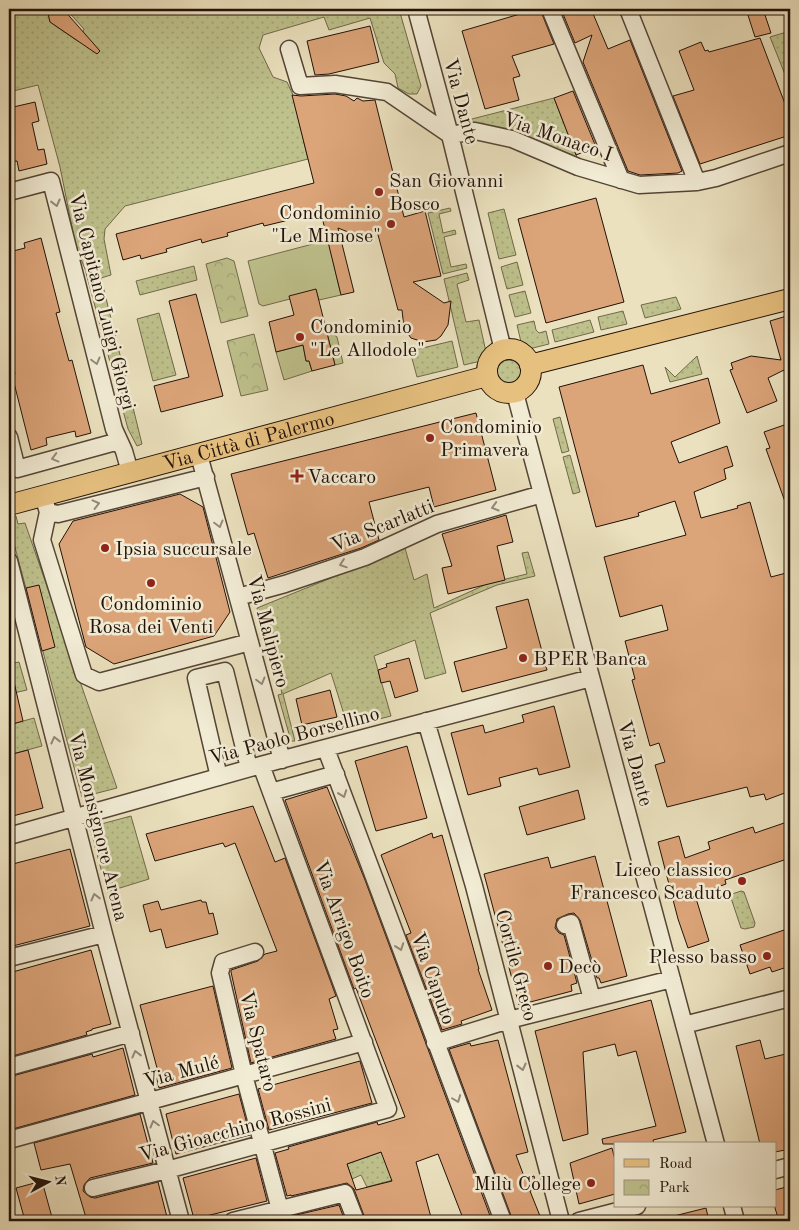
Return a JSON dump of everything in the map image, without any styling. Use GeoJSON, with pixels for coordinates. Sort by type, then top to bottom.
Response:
{"type":"FeatureCollection","features":[{"type":"Feature","properties":{"kind":"main road"},"geometry":{"type":"LineString","coordinates":[[530,365],[790,299]]}},
{"type":"Feature","properties":{"kind":"main road"},"geometry":{"type":"LineString","coordinates":[[513,349],[519,351],[524,354],[530,365],[529,382],[515,393],[509,394],[497,390],[493,387],[488,376],[487,370],[491,358],[503,350],[513,349]]}},
{"type":"Feature","properties":{"kind":"main road","name":"Via Città di Palermo"},"geometry":{"type":"LineString","coordinates":[[9,505],[46,504],[130,472],[200,455],[488,376]]}},
{"type":"Feature","properties":{"kind":"street","name":"Via Dante"},"geometry":{"type":"LineString","coordinates":[[416,9],[450,135],[503,350]]}},
{"type":"Feature","properties":{"kind":"street"},"geometry":{"type":"LineString","coordinates":[[550,9],[621,180]]}},
{"type":"Feature","properties":{"kind":"street"},"geometry":{"type":"LineString","coordinates":[[628,9],[697,182]]}},
{"type":"Feature","properties":{"kind":"street"},"geometry":{"type":"LineString","coordinates":[[289,49],[300,86],[334,84],[387,92],[450,135]]}},
{"type":"Feature","properties":{"kind":"street","name":"Via Monaco I"},"geometry":{"type":"LineString","coordinates":[[450,135],[475,131],[512,139],[578,167],[639,185],[697,182],[716,178],[790,153]]}},
{"type":"Feature","properties":{"kind":"street","name":"Via Capitano Luigi Giorgi"},"geometry":{"type":"LineString","coordinates":[[9,192],[51,181],[114,429],[130,472]]}},
{"type":"Feature","properties":{"kind":"street","name":"Via Dante"},"geometry":{"type":"LineString","coordinates":[[515,393],[715,1142]]}},
{"type":"Feature","properties":{"kind":"street"},"geometry":{"type":"LineString","coordinates":[[9,437],[17,469],[119,441]]}},
{"type":"Feature","properties":{"kind":"street","name":"Via Malipiero"},"geometry":{"type":"LineString","coordinates":[[200,455],[282,760]]}},
{"type":"Feature","properties":{"kind":"street"},"geometry":{"type":"LineString","coordinates":[[46,504],[58,514],[206,477]]}},
{"type":"Feature","properties":{"kind":"street","name":"Via Scarlatti"},"geometry":{"type":"LineString","coordinates":[[238,597],[285,584],[365,557],[437,524],[542,494]]}},
{"type":"Feature","properties":{"kind":"street"},"geometry":{"type":"LineString","coordinates":[[46,504],[42,540],[84,676],[99,682],[250,642]]}},
{"type":"Feature","properties":{"kind":"street","name":"Via Monsignore Arena"},"geometry":{"type":"LineString","coordinates":[[9,561],[104,934],[181,1221]]}},
{"type":"Feature","properties":{"kind":"street","name":"Via Arrigo Boito"},"geometry":{"type":"LineString","coordinates":[[219,777],[196,678],[225,671],[255,767],[271,792],[388,1109]]}},
{"type":"Feature","properties":{"kind":"street","name":"Via Paolo Borsellino"},"geometry":{"type":"LineString","coordinates":[[9,836],[255,767],[591,678]]}},
{"type":"Feature","properties":{"kind":"street","name":"Cortile Greco"},"geometry":{"type":"LineString","coordinates":[[426,722],[474,886],[561,1221]]}},
{"type":"Feature","properties":{"kind":"street","name":"Via Caputo"},"geometry":{"type":"LineString","coordinates":[[326,748],[503,1221]]}},
{"type":"Feature","properties":{"kind":"street"},"geometry":{"type":"LineString","coordinates":[[271,792],[336,774]]}},
{"type":"Feature","properties":{"kind":"street"},"geometry":{"type":"LineString","coordinates":[[566,925],[571,923],[592,998]]}},
{"type":"Feature","properties":{"kind":"street"},"geometry":{"type":"LineString","coordinates":[[9,958],[104,934]]}},
{"type":"Feature","properties":{"kind":"street","name":"Via Spataro"},"geometry":{"type":"LineString","coordinates":[[255,952],[223,962],[220,973],[244,1075],[282,1215]]}},
{"type":"Feature","properties":{"kind":"street"},"geometry":{"type":"LineString","coordinates":[[435,1043],[509,1020],[592,998],[672,980]]}},
{"type":"Feature","properties":{"kind":"street"},"geometry":{"type":"LineString","coordinates":[[684,1025],[790,998]]}},
{"type":"Feature","properties":{"kind":"street"},"geometry":{"type":"LineString","coordinates":[[9,1067],[131,1033]]}},
{"type":"Feature","properties":{"kind":"street","name":"Via Mulé"},"geometry":{"type":"LineString","coordinates":[[9,1140],[364,1042]]}},
{"type":"Feature","properties":{"kind":"street","name":"Via Gioacchino Rossini"},"geometry":{"type":"LineString","coordinates":[[93,1188],[167,1170],[388,1109]]}},
{"type":"Feature","properties":{"kind":"street"},"geometry":{"type":"LineString","coordinates":[[776,1170],[790,1166]]}},
{"type":"Feature","properties":{"kind":"street"},"geometry":{"type":"LineString","coordinates":[[233,1221],[282,1215],[345,1193],[356,1221]]}},
{"type":"Feature","properties":{"kind":"street"},"geometry":{"type":"LineString","coordinates":[[579,1221],[629,1208]]}},
{"type":"Feature","properties":{"kind":"street"},"geometry":{"type":"LineString","coordinates":[[733,1208],[736,1221]]}},
{"type":"Feature","properties":{"kind":"green space"},"geometry":{"type":"Polygon","coordinates":[[[9,9],[47,9],[50,22],[79,42],[84,29],[66,9],[399,9],[421,86],[417,94],[409,94],[398,88],[395,74],[384,63],[370,18],[329,30],[324,17],[263,35],[259,48],[273,77],[287,82],[293,95],[308,159],[125,206],[105,229],[104,239],[111,275],[101,278],[142,444],[137,446],[128,429],[85,269],[76,247],[60,167],[38,85],[9,92],[9,9]]]}},
{"type":"Feature","properties":{"kind":"green space"},"geometry":{"type":"Polygon","coordinates":[[[790,31],[790,87],[770,37],[790,31]]]}},
{"type":"Feature","properties":{"kind":"green space"},"geometry":{"type":"Polygon","coordinates":[[[554,98],[577,157],[515,132],[464,121],[554,98]]]}},
{"type":"Feature","properties":{"kind":"green space"},"geometry":{"type":"Polygon","coordinates":[[[450,208],[451,211],[439,214],[443,233],[455,230],[456,234],[444,237],[451,267],[466,264],[467,268],[443,274],[428,213],[450,208]]]}},
{"type":"Feature","properties":{"kind":"green space"},"geometry":{"type":"Polygon","coordinates":[[[504,209],[516,255],[499,259],[488,213],[504,209]]]}},
{"type":"Feature","properties":{"kind":"green space"},"geometry":{"type":"Polygon","coordinates":[[[328,240],[341,295],[319,300],[316,290],[263,306],[259,304],[248,261],[328,240]]]}},
{"type":"Feature","properties":{"kind":"green space"},"geometry":{"type":"Polygon","coordinates":[[[227,258],[234,261],[248,316],[221,323],[206,264],[227,258]]]}},
{"type":"Feature","properties":{"kind":"green space"},"geometry":{"type":"Polygon","coordinates":[[[517,262],[523,285],[507,289],[501,267],[517,262]]]}},
{"type":"Feature","properties":{"kind":"green space"},"geometry":{"type":"Polygon","coordinates":[[[194,266],[197,280],[140,295],[136,281],[194,266]]]}},
{"type":"Feature","properties":{"kind":"green space"},"geometry":{"type":"Polygon","coordinates":[[[467,273],[469,280],[457,284],[466,322],[479,320],[486,352],[481,361],[464,365],[444,279],[467,273]]]}},
{"type":"Feature","properties":{"kind":"green space"},"geometry":{"type":"Polygon","coordinates":[[[525,291],[531,313],[515,317],[509,295],[525,291]]]}},
{"type":"Feature","properties":{"kind":"green space"},"geometry":{"type":"Polygon","coordinates":[[[676,297],[681,309],[645,318],[641,305],[676,297]]]}},
{"type":"Feature","properties":{"kind":"green space"},"geometry":{"type":"Polygon","coordinates":[[[623,311],[627,324],[601,330],[598,317],[623,311]]]}},
{"type":"Feature","properties":{"kind":"green space"},"geometry":{"type":"Polygon","coordinates":[[[159,313],[176,375],[153,381],[137,319],[159,313]]]}},
{"type":"Feature","properties":{"kind":"green space"},"geometry":{"type":"Polygon","coordinates":[[[590,320],[594,332],[555,342],[552,330],[590,320]]]}},
{"type":"Feature","properties":{"kind":"green space"},"geometry":{"type":"Polygon","coordinates":[[[534,321],[536,330],[539,333],[546,331],[549,344],[529,349],[521,342],[517,325],[534,321]]]}},
{"type":"Feature","properties":{"kind":"green space"},"geometry":{"type":"Polygon","coordinates":[[[326,329],[337,337],[343,363],[335,365],[326,329]]]}},
{"type":"Feature","properties":{"kind":"green space"},"geometry":{"type":"Polygon","coordinates":[[[254,334],[268,390],[241,396],[227,341],[254,334]]]}},
{"type":"Feature","properties":{"kind":"green space"},"geometry":{"type":"Polygon","coordinates":[[[452,341],[458,367],[417,377],[410,351],[452,341]]]}},
{"type":"Feature","properties":{"kind":"green space"},"geometry":{"type":"Polygon","coordinates":[[[303,345],[306,361],[309,361],[312,371],[284,380],[276,352],[303,345]]]}},
{"type":"Feature","properties":{"kind":"green space"},"geometry":{"type":"Polygon","coordinates":[[[697,356],[702,374],[670,382],[665,367],[675,377],[697,356]]]}},
{"type":"Feature","properties":{"kind":"green space"},"geometry":{"type":"Polygon","coordinates":[[[509,360],[518,363],[521,372],[518,381],[509,384],[500,381],[497,372],[500,363],[509,360]]]}},
{"type":"Feature","properties":{"kind":"green space"},"geometry":{"type":"Polygon","coordinates":[[[560,417],[569,451],[562,453],[553,419],[560,417]]]}},
{"type":"Feature","properties":{"kind":"green space"},"geometry":{"type":"Polygon","coordinates":[[[570,455],[580,492],[573,494],[563,457],[570,455]]]}},
{"type":"Feature","properties":{"kind":"green space"},"geometry":{"type":"Polygon","coordinates":[[[16,516],[18,524],[25,523],[117,788],[82,797],[9,525],[12,517],[16,516]]]}},
{"type":"Feature","properties":{"kind":"green space"},"geometry":{"type":"Polygon","coordinates":[[[405,548],[414,580],[427,574],[434,608],[489,583],[527,574],[522,553],[528,552],[535,576],[497,585],[430,613],[446,673],[425,679],[415,640],[374,656],[391,716],[348,727],[331,673],[283,694],[295,741],[291,741],[278,695],[282,694],[278,674],[274,675],[257,608],[405,548]]]}},
{"type":"Feature","properties":{"kind":"green space"},"geometry":{"type":"Polygon","coordinates":[[[19,662],[27,690],[9,694],[9,664],[19,662]]]}},
{"type":"Feature","properties":{"kind":"green space"},"geometry":{"type":"Polygon","coordinates":[[[34,718],[42,746],[9,755],[9,725],[34,718]]]}},
{"type":"Feature","properties":{"kind":"green space"},"geometry":{"type":"Polygon","coordinates":[[[131,816],[149,879],[107,892],[90,827],[131,816]]]}},
{"type":"Feature","properties":{"kind":"green space"},"geometry":{"type":"Polygon","coordinates":[[[744,892],[755,923],[754,927],[741,928],[731,898],[732,894],[744,892]]]}},
{"type":"Feature","properties":{"kind":"green space"},"geometry":{"type":"Polygon","coordinates":[[[381,1152],[415,1162],[419,1173],[367,1187],[361,1175],[352,1179],[347,1164],[381,1152]]]}},
{"type":"Feature","properties":{"kind":"building"},"geometry":{"type":"Polygon","coordinates":[[[47,9],[63,9],[100,51],[97,54],[50,22],[47,9]]]}},
{"type":"Feature","properties":{"kind":"building"},"geometry":{"type":"Polygon","coordinates":[[[540,9],[554,44],[512,56],[520,76],[513,78],[519,100],[485,109],[462,31],[540,9]]]}},
{"type":"Feature","properties":{"kind":"building"},"geometry":{"type":"Polygon","coordinates":[[[561,9],[591,9],[608,49],[630,40],[682,171],[678,173],[640,175],[628,171],[583,62],[592,35],[575,43],[561,9]]]}},
{"type":"Feature","properties":{"kind":"building"},"geometry":{"type":"Polygon","coordinates":[[[746,9],[763,9],[771,33],[755,37],[746,9]]]}},
{"type":"Feature","properties":{"kind":"building"},"geometry":{"type":"Polygon","coordinates":[[[370,26],[379,62],[329,74],[315,75],[307,41],[370,26]]]}},
{"type":"Feature","properties":{"kind":"building"},"geometry":{"type":"Polygon","coordinates":[[[760,38],[790,117],[790,135],[700,164],[673,96],[694,90],[679,51],[701,42],[705,51],[708,50],[709,52],[760,38]]]}},
{"type":"Feature","properties":{"kind":"building"},"geometry":{"type":"Polygon","coordinates":[[[573,91],[596,147],[576,155],[554,98],[573,91]]]}},
{"type":"Feature","properties":{"kind":"building"},"geometry":{"type":"Polygon","coordinates":[[[335,94],[346,96],[354,101],[357,98],[363,101],[375,100],[404,217],[425,211],[441,276],[413,282],[444,303],[451,301],[448,325],[436,340],[423,342],[411,338],[404,328],[402,310],[398,310],[377,231],[358,236],[338,228],[354,292],[341,295],[320,209],[288,217],[289,220],[264,226],[263,223],[227,233],[228,236],[202,243],[201,239],[166,249],[167,252],[141,259],[140,255],[123,260],[116,234],[314,183],[292,95],[335,94]]]}},
{"type":"Feature","properties":{"kind":"building"},"geometry":{"type":"Polygon","coordinates":[[[35,102],[39,121],[32,123],[38,150],[44,149],[47,164],[19,171],[17,161],[9,162],[9,108],[35,102]]]}},
{"type":"Feature","properties":{"kind":"building"},"geometry":{"type":"Polygon","coordinates":[[[596,198],[624,302],[546,323],[518,219],[596,198]]]}},
{"type":"Feature","properties":{"kind":"building"},"geometry":{"type":"Polygon","coordinates":[[[41,238],[60,312],[56,313],[69,361],[72,360],[91,433],[76,437],[75,431],[46,438],[47,445],[31,450],[12,375],[15,374],[9,350],[9,252],[25,248],[24,243],[41,238]]]}},
{"type":"Feature","properties":{"kind":"building","name":"Condominio \"Le Allodole\""},"geometry":{"type":"Polygon","coordinates":[[[316,289],[335,365],[312,371],[309,361],[306,361],[303,345],[276,352],[269,322],[294,315],[289,296],[316,289]]]}},
{"type":"Feature","properties":{"kind":"building"},"geometry":{"type":"Polygon","coordinates":[[[196,294],[223,396],[161,412],[154,386],[189,377],[169,301],[196,294]]]}},
{"type":"Feature","properties":{"kind":"building"},"geometry":{"type":"Polygon","coordinates":[[[790,315],[790,378],[786,378],[784,370],[768,378],[777,401],[747,413],[730,370],[733,369],[731,363],[751,356],[781,360],[770,321],[790,315]]]}},
{"type":"Feature","properties":{"kind":"building"},"geometry":{"type":"Polygon","coordinates":[[[643,365],[651,394],[708,378],[720,423],[671,442],[679,463],[727,446],[733,466],[724,469],[726,479],[694,492],[701,518],[738,508],[737,506],[750,502],[771,577],[790,572],[790,791],[766,800],[764,794],[750,797],[747,787],[667,807],[655,765],[665,762],[659,743],[650,746],[632,680],[635,679],[625,641],[668,630],[662,605],[620,617],[604,557],[686,535],[675,501],[638,513],[639,516],[596,527],[559,387],[643,365]]]}},
{"type":"Feature","properties":{"kind":"building"},"geometry":{"type":"Polygon","coordinates":[[[476,413],[496,490],[434,507],[429,487],[369,502],[379,540],[361,548],[268,578],[254,533],[248,535],[231,474],[476,413]]]}},
{"type":"Feature","properties":{"kind":"building"},"geometry":{"type":"Polygon","coordinates":[[[790,423],[790,510],[788,510],[766,449],[770,448],[764,432],[790,423]]]}},
{"type":"Feature","properties":{"kind":"building"},"geometry":{"type":"Polygon","coordinates":[[[180,494],[203,507],[230,612],[214,636],[114,664],[86,647],[59,544],[73,521],[180,494]]]}},
{"type":"Feature","properties":{"kind":"building"},"geometry":{"type":"Polygon","coordinates":[[[506,515],[513,542],[497,546],[505,580],[448,594],[442,568],[452,566],[442,534],[506,515]]]}},
{"type":"Feature","properties":{"kind":"building"},"geometry":{"type":"Polygon","coordinates":[[[39,585],[55,647],[42,651],[26,588],[39,585]]]}},
{"type":"Feature","properties":{"kind":"building"},"geometry":{"type":"Polygon","coordinates":[[[528,599],[547,670],[462,692],[454,662],[507,648],[496,607],[528,599]]]}},
{"type":"Feature","properties":{"kind":"building"},"geometry":{"type":"Polygon","coordinates":[[[409,658],[418,691],[395,698],[390,681],[381,683],[378,670],[387,667],[386,664],[409,658]]]}},
{"type":"Feature","properties":{"kind":"building"},"geometry":{"type":"Polygon","coordinates":[[[14,682],[23,721],[9,725],[9,683],[14,682]]]}},
{"type":"Feature","properties":{"kind":"building"},"geometry":{"type":"Polygon","coordinates":[[[330,690],[337,717],[302,725],[296,699],[330,690]]]}},
{"type":"Feature","properties":{"kind":"building"},"geometry":{"type":"Polygon","coordinates":[[[554,706],[570,767],[539,775],[537,768],[499,778],[501,786],[468,795],[451,733],[483,725],[485,733],[524,722],[522,715],[554,706]]]}},
{"type":"Feature","properties":{"kind":"building"},"geometry":{"type":"Polygon","coordinates":[[[407,746],[427,818],[376,831],[355,761],[407,746]]]}},
{"type":"Feature","properties":{"kind":"building"},"geometry":{"type":"Polygon","coordinates":[[[28,750],[43,808],[9,817],[9,755],[28,750]]]}},
{"type":"Feature","properties":{"kind":"building"},"geometry":{"type":"Polygon","coordinates":[[[327,787],[365,880],[492,1221],[464,1221],[438,1154],[416,1162],[432,1221],[366,1221],[354,1189],[347,1183],[287,1196],[275,1153],[289,1149],[288,1147],[377,1122],[378,1125],[405,1117],[356,988],[354,989],[285,800],[327,787]],[[381,1152],[347,1164],[356,1190],[392,1181],[381,1152]]]}},
{"type":"Feature","properties":{"kind":"building"},"geometry":{"type":"Polygon","coordinates":[[[578,790],[585,819],[527,835],[519,807],[578,790]]]}},
{"type":"Feature","properties":{"kind":"building"},"geometry":{"type":"Polygon","coordinates":[[[253,806],[275,862],[285,858],[336,996],[329,999],[338,1029],[333,1030],[336,1039],[251,1063],[231,970],[258,961],[265,954],[277,951],[235,843],[225,847],[223,843],[155,861],[146,834],[253,806]]]}},
{"type":"Feature","properties":{"kind":"building"},"geometry":{"type":"Polygon","coordinates":[[[790,821],[790,858],[725,880],[726,884],[695,895],[709,941],[688,948],[678,919],[658,842],[679,836],[685,858],[710,849],[708,842],[753,827],[755,833],[790,821]]]}},
{"type":"Feature","properties":{"kind":"building"},"geometry":{"type":"Polygon","coordinates":[[[432,833],[433,838],[442,835],[478,969],[492,1010],[461,1021],[462,1024],[442,1030],[406,935],[411,933],[381,855],[432,833]]]}},
{"type":"Feature","properties":{"kind":"building"},"geometry":{"type":"Polygon","coordinates":[[[70,849],[90,926],[9,947],[9,865],[70,849]]]}},
{"type":"Feature","properties":{"kind":"building"},"geometry":{"type":"Polygon","coordinates":[[[595,856],[627,976],[601,983],[599,978],[597,978],[580,920],[574,913],[568,914],[557,919],[555,928],[564,935],[577,983],[571,985],[572,991],[519,1005],[484,874],[548,857],[551,868],[595,856]]]}},
{"type":"Feature","properties":{"kind":"building"},"geometry":{"type":"Polygon","coordinates":[[[201,900],[206,902],[209,914],[213,913],[218,934],[166,948],[161,929],[150,932],[143,905],[158,901],[161,910],[201,900]]]}},
{"type":"Feature","properties":{"kind":"building","name":"Plesso basso"},"geometry":{"type":"Polygon","coordinates":[[[790,928],[790,966],[772,972],[770,967],[750,974],[740,945],[790,928]]]}},
{"type":"Feature","properties":{"kind":"building"},"geometry":{"type":"Polygon","coordinates":[[[91,950],[111,1024],[92,1029],[86,1032],[87,1035],[9,1057],[9,973],[91,950]]]}},
{"type":"Feature","properties":{"kind":"building"},"geometry":{"type":"Polygon","coordinates":[[[213,986],[232,1068],[159,1088],[154,1069],[157,1068],[140,1005],[213,986]]]}},
{"type":"Feature","properties":{"kind":"building"},"geometry":{"type":"Polygon","coordinates":[[[651,1000],[686,1132],[653,1140],[654,1142],[614,1142],[614,1144],[603,1144],[602,1139],[656,1126],[636,1051],[618,1056],[615,1044],[583,1052],[588,1134],[563,1141],[535,1031],[651,1000]]]}},
{"type":"Feature","properties":{"kind":"building"},"geometry":{"type":"Polygon","coordinates":[[[498,1040],[528,1152],[516,1155],[525,1179],[534,1176],[537,1189],[530,1191],[542,1221],[513,1221],[449,1049],[470,1043],[471,1046],[498,1040]]]}},
{"type":"Feature","properties":{"kind":"building"},"geometry":{"type":"Polygon","coordinates":[[[760,1040],[765,1059],[790,1053],[790,1149],[776,1152],[776,1142],[760,1142],[736,1046],[760,1040]]]}},
{"type":"Feature","properties":{"kind":"building"},"geometry":{"type":"Polygon","coordinates":[[[123,1048],[135,1095],[9,1130],[9,1077],[92,1054],[93,1057],[123,1048]]]}},
{"type":"Feature","properties":{"kind":"building"},"geometry":{"type":"Polygon","coordinates":[[[360,1061],[372,1103],[269,1130],[258,1089],[360,1061]]]}},
{"type":"Feature","properties":{"kind":"building"},"geometry":{"type":"Polygon","coordinates":[[[239,1094],[250,1135],[176,1154],[166,1114],[239,1094]]]}},
{"type":"Feature","properties":{"kind":"building"},"geometry":{"type":"Polygon","coordinates":[[[140,1114],[153,1163],[90,1178],[84,1185],[83,1191],[90,1197],[95,1198],[158,1182],[168,1221],[87,1221],[70,1164],[41,1170],[34,1143],[140,1114]]]}},
{"type":"Feature","properties":{"kind":"building"},"geometry":{"type":"Polygon","coordinates":[[[612,1148],[614,1156],[614,1194],[579,1204],[570,1163],[612,1148]]]}},
{"type":"Feature","properties":{"kind":"building"},"geometry":{"type":"Polygon","coordinates":[[[256,1158],[267,1201],[194,1219],[183,1178],[256,1158]]]}},
{"type":"Feature","properties":{"kind":"building"},"geometry":{"type":"Polygon","coordinates":[[[42,1181],[53,1221],[25,1221],[16,1188],[42,1181]]]}},
{"type":"Feature","properties":{"kind":"building"},"geometry":{"type":"Polygon","coordinates":[[[790,1186],[790,1221],[779,1221],[775,1208],[776,1190],[790,1186]]]}},
{"type":"Feature","properties":{"kind":"building"},"geometry":{"type":"Polygon","coordinates":[[[339,1205],[345,1221],[298,1221],[296,1215],[339,1205]]]}},
{"type":"Feature","properties":{"kind":"building"},"geometry":{"type":"Polygon","coordinates":[[[706,1208],[709,1221],[671,1221],[670,1217],[706,1208]]]}},
{"type":"Feature","properties":{"kind":"place","name":"San Giovanni Bosco"},"geometry":{"type":"Point","coordinates":[379,192]}},
{"type":"Feature","properties":{"kind":"place","name":"Condominio \"Le Mimose\""},"geometry":{"type":"Point","coordinates":[391,224]}},
{"type":"Feature","properties":{"kind":"place","name":"Condominio \"Le Allodole\""},"geometry":{"type":"Point","coordinates":[300,337]}},
{"type":"Feature","properties":{"kind":"place","name":"Condominio Primavera"},"geometry":{"type":"Point","coordinates":[430,438]}},
{"type":"Feature","properties":{"kind":"place","name":"Vaccaro"},"geometry":{"type":"Point","coordinates":[297,476]}},
{"type":"Feature","properties":{"kind":"place","name":"Ipsia succursale"},"geometry":{"type":"Point","coordinates":[105,548]}},
{"type":"Feature","properties":{"kind":"place","name":"Condominio Rosa dei Venti"},"geometry":{"type":"Point","coordinates":[151,583]}},
{"type":"Feature","properties":{"kind":"place","name":"BPER Banca"},"geometry":{"type":"Point","coordinates":[523,658]}},
{"type":"Feature","properties":{"kind":"place","name":"Liceo classico Francesco Scaduto"},"geometry":{"type":"Point","coordinates":[742,881]}},
{"type":"Feature","properties":{"kind":"place","name":"Plesso basso"},"geometry":{"type":"Point","coordinates":[767,956]}},
{"type":"Feature","properties":{"kind":"place","name":"Decò"},"geometry":{"type":"Point","coordinates":[548,966]}},
{"type":"Feature","properties":{"kind":"place","name":"Milù College"},"geometry":{"type":"Point","coordinates":[591,1183]}}]}
